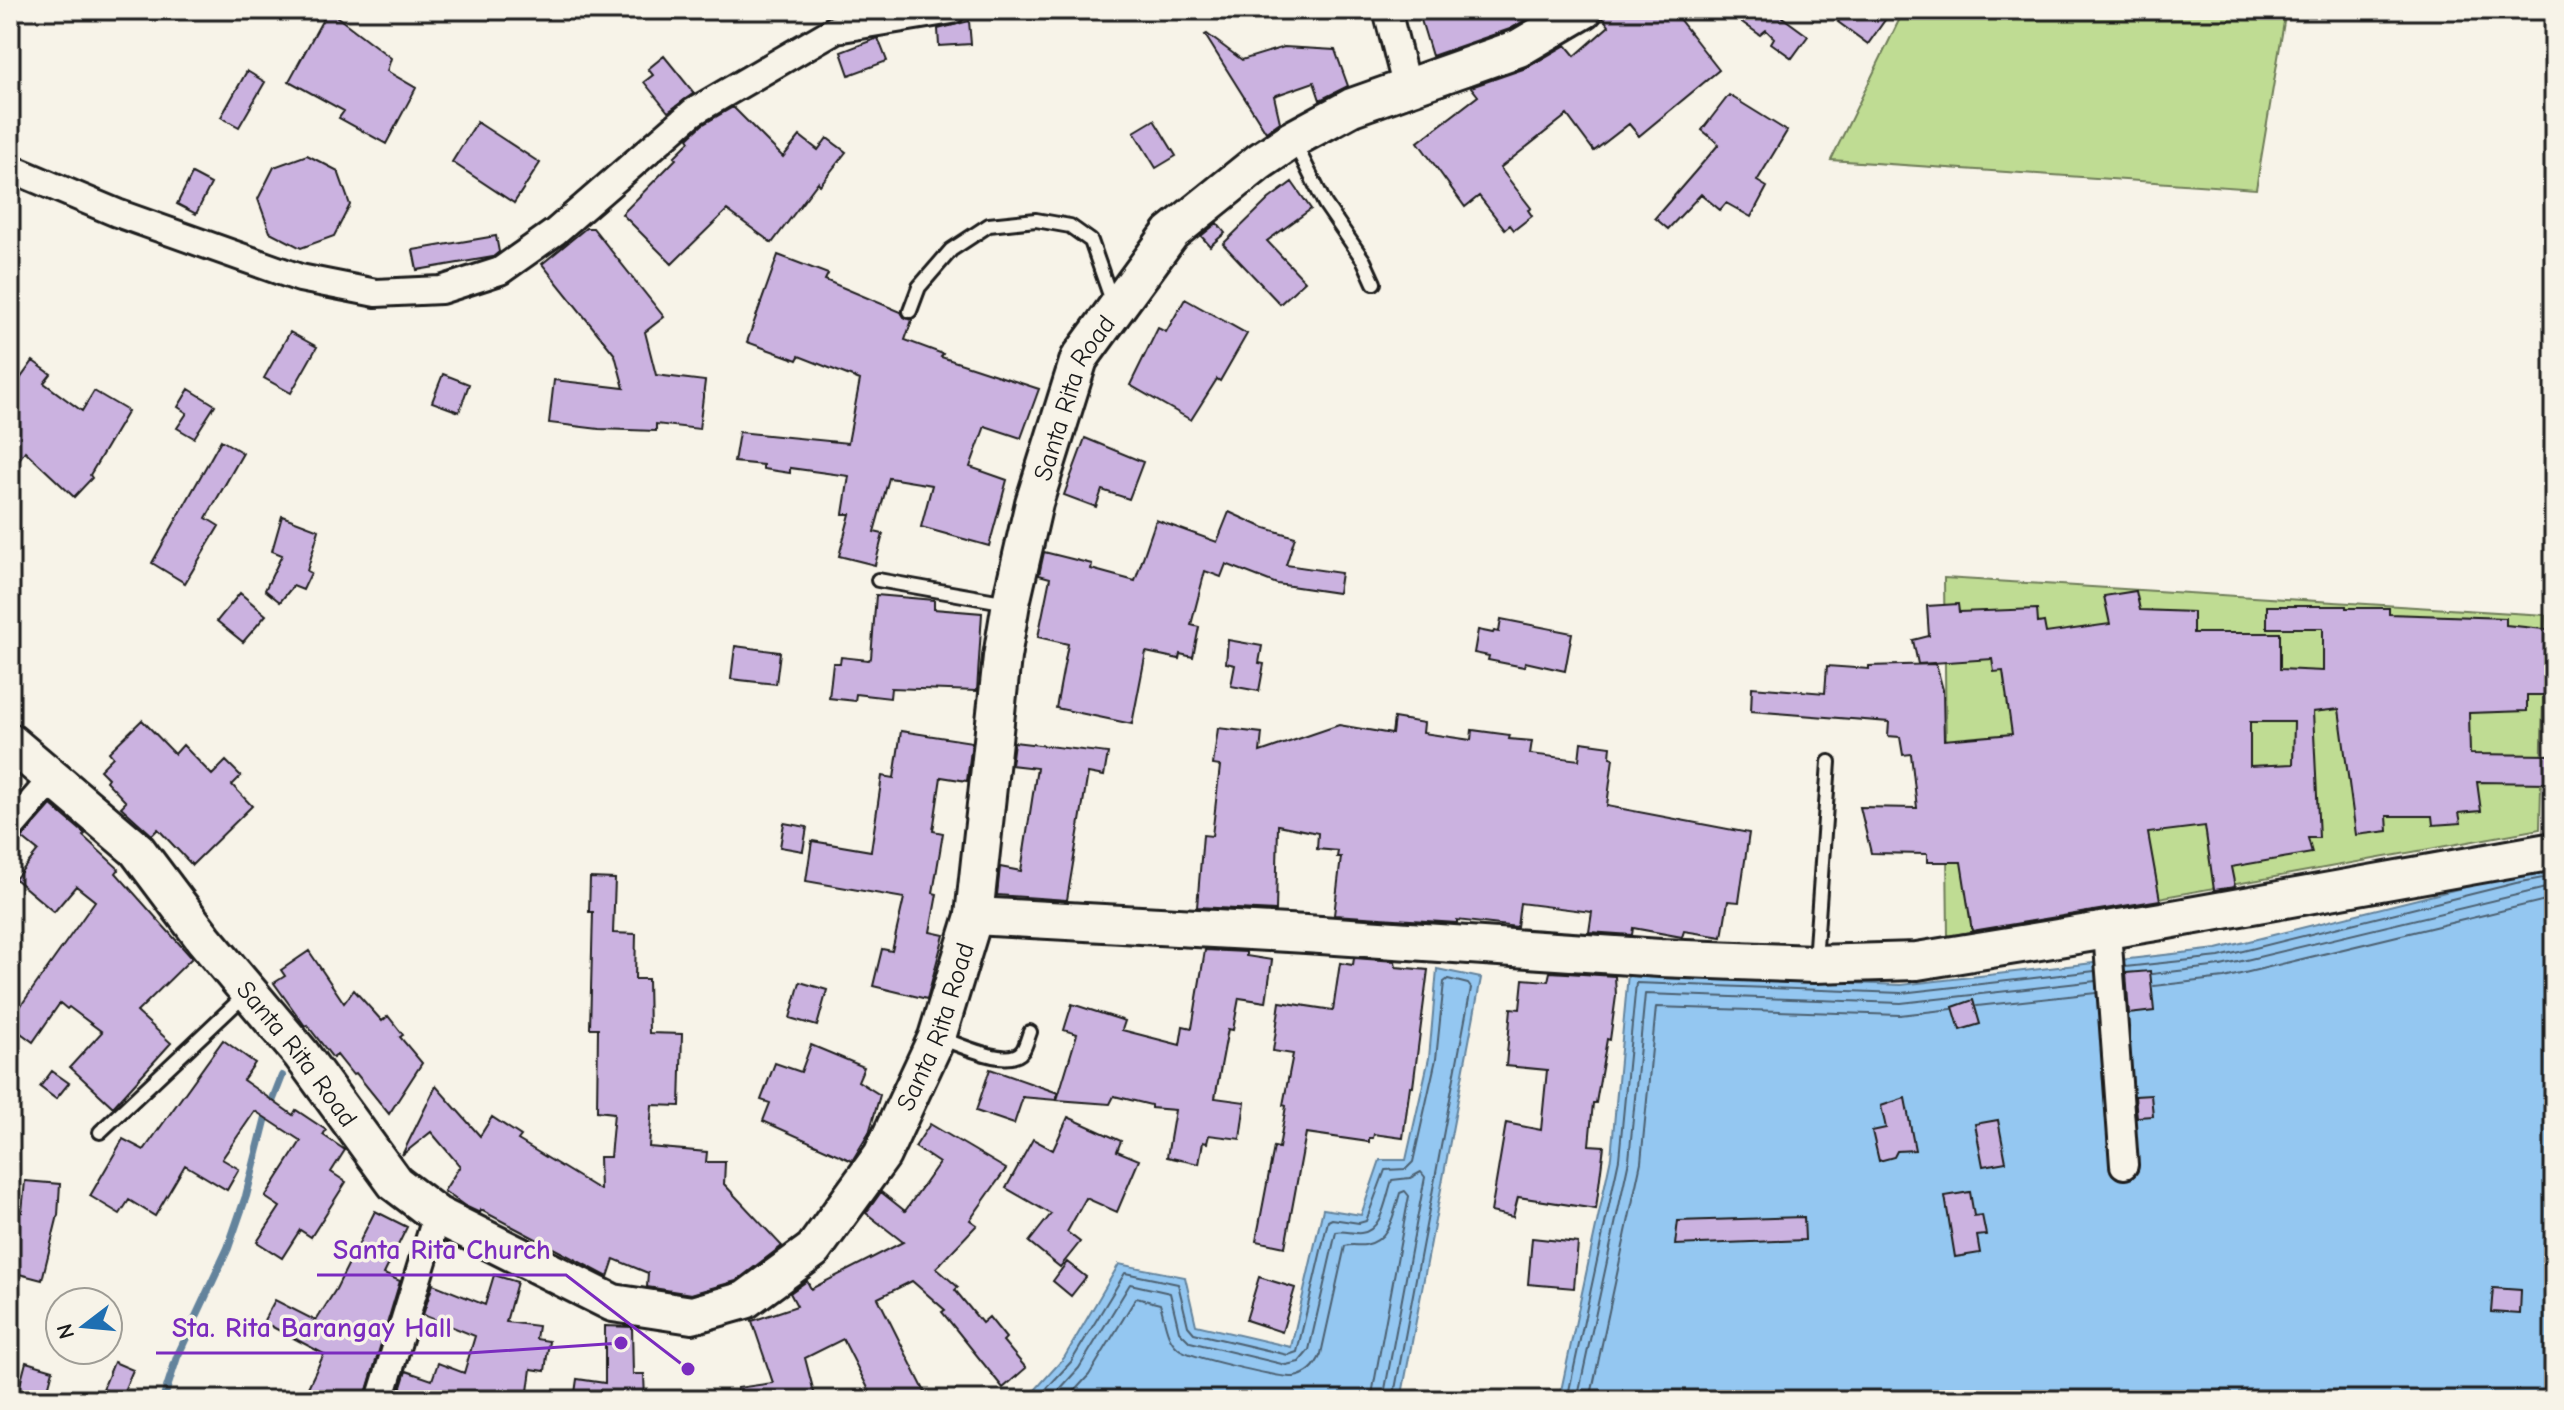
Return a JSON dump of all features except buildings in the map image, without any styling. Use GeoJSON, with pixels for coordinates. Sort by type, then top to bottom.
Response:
{"type":"FeatureCollection","features":[{"type":"Feature","properties":{"kind":"street"},"geometry":{"type":"LineString","coordinates":[[10,168],[117,213],[300,278],[376,293],[441,290],[500,271],[555,232],[693,112],[836,29],[952,10]]}},
{"type":"Feature","properties":{"kind":"street"},"geometry":{"type":"LineString","coordinates":[[1387,10],[1407,89]]}},
{"type":"Feature","properties":{"kind":"street","name":"Santa Rita Road"},"geometry":{"type":"LineString","coordinates":[[10,742],[137,850],[204,939],[301,1054],[395,1183],[437,1215],[613,1303],[692,1315],[745,1300],[813,1250],[882,1155],[937,1037],[974,916],[1002,657],[1011,603],[1034,503],[1079,359],[1171,233],[1259,162],[1293,139],[1352,107],[1519,48],[1584,10]]}},
{"type":"Feature","properties":{"kind":"street"},"geometry":{"type":"LineString","coordinates":[[10,828],[53,778]]}},
{"type":"Feature","properties":{"kind":"street"},"geometry":{"type":"LineString","coordinates":[[974,916],[1660,958],[1814,964],[1917,961],[2107,931],[2552,851]]}},
{"type":"Feature","properties":{"kind":"street"},"geometry":{"type":"LineString","coordinates":[[2107,931],[2124,1165]]}},
{"type":"Feature","properties":{"kind":"street"},"geometry":{"type":"LineString","coordinates":[[380,1400],[437,1215]]}},
{"type":"Feature","properties":{"kind":"lane"},"geometry":{"type":"LineString","coordinates":[[1293,139],[1325,204],[1364,261],[1374,283]]}},
{"type":"Feature","properties":{"kind":"lane"},"geometry":{"type":"LineString","coordinates":[[910,311],[919,287],[951,250],[989,225],[1036,220],[1070,226],[1091,241],[1114,308]]}},
{"type":"Feature","properties":{"kind":"lane"},"geometry":{"type":"LineString","coordinates":[[878,580],[1011,603]]}},
{"type":"Feature","properties":{"kind":"lane"},"geometry":{"type":"LineString","coordinates":[[1814,964],[1829,762]]}},
{"type":"Feature","properties":{"kind":"lane"},"geometry":{"type":"LineString","coordinates":[[100,1132],[249,992]]}},
{"type":"Feature","properties":{"kind":"lane"},"geometry":{"type":"LineString","coordinates":[[937,1037],[1004,1059],[1015,1057],[1023,1051],[1030,1032]]}},
{"type":"Feature","properties":{"kind":"green space"},"geometry":{"type":"Polygon","coordinates":[[[1904,10],[2286,10],[2256,189],[1831,160],[1904,10]]]}},
{"type":"Feature","properties":{"kind":"green space"},"geometry":{"type":"Polygon","coordinates":[[[1944,578],[2545,615],[2540,829],[1948,936],[1944,578]]]}},
{"type":"Feature","properties":{"kind":"water"},"geometry":{"type":"Polygon","coordinates":[[[2554,868],[2554,1400],[1559,1400],[1611,1157],[1628,974],[1901,985],[2217,949],[2514,875],[2554,868]]]}},
{"type":"Feature","properties":{"kind":"water"},"geometry":{"type":"Polygon","coordinates":[[[1437,969],[1481,978],[1401,1400],[1026,1400],[1064,1358],[1119,1264],[1185,1277],[1196,1325],[1291,1347],[1323,1209],[1361,1215],[1380,1160],[1406,1160],[1429,1058],[1437,969]]]}},
{"type":"Feature","properties":{"kind":"waterway"},"geometry":{"type":"LineString","coordinates":[[163,1400],[177,1357],[228,1248],[246,1196],[266,1117],[282,1076]]}},
{"type":"Feature","properties":{"kind":"place","name":"Sta. Rita Barangay Hall"},"geometry":{"type":"Point","coordinates":[621,1343]}},
{"type":"Feature","properties":{"kind":"place","name":"Santa Rita Church"},"geometry":{"type":"Point","coordinates":[688,1369]}}]}
